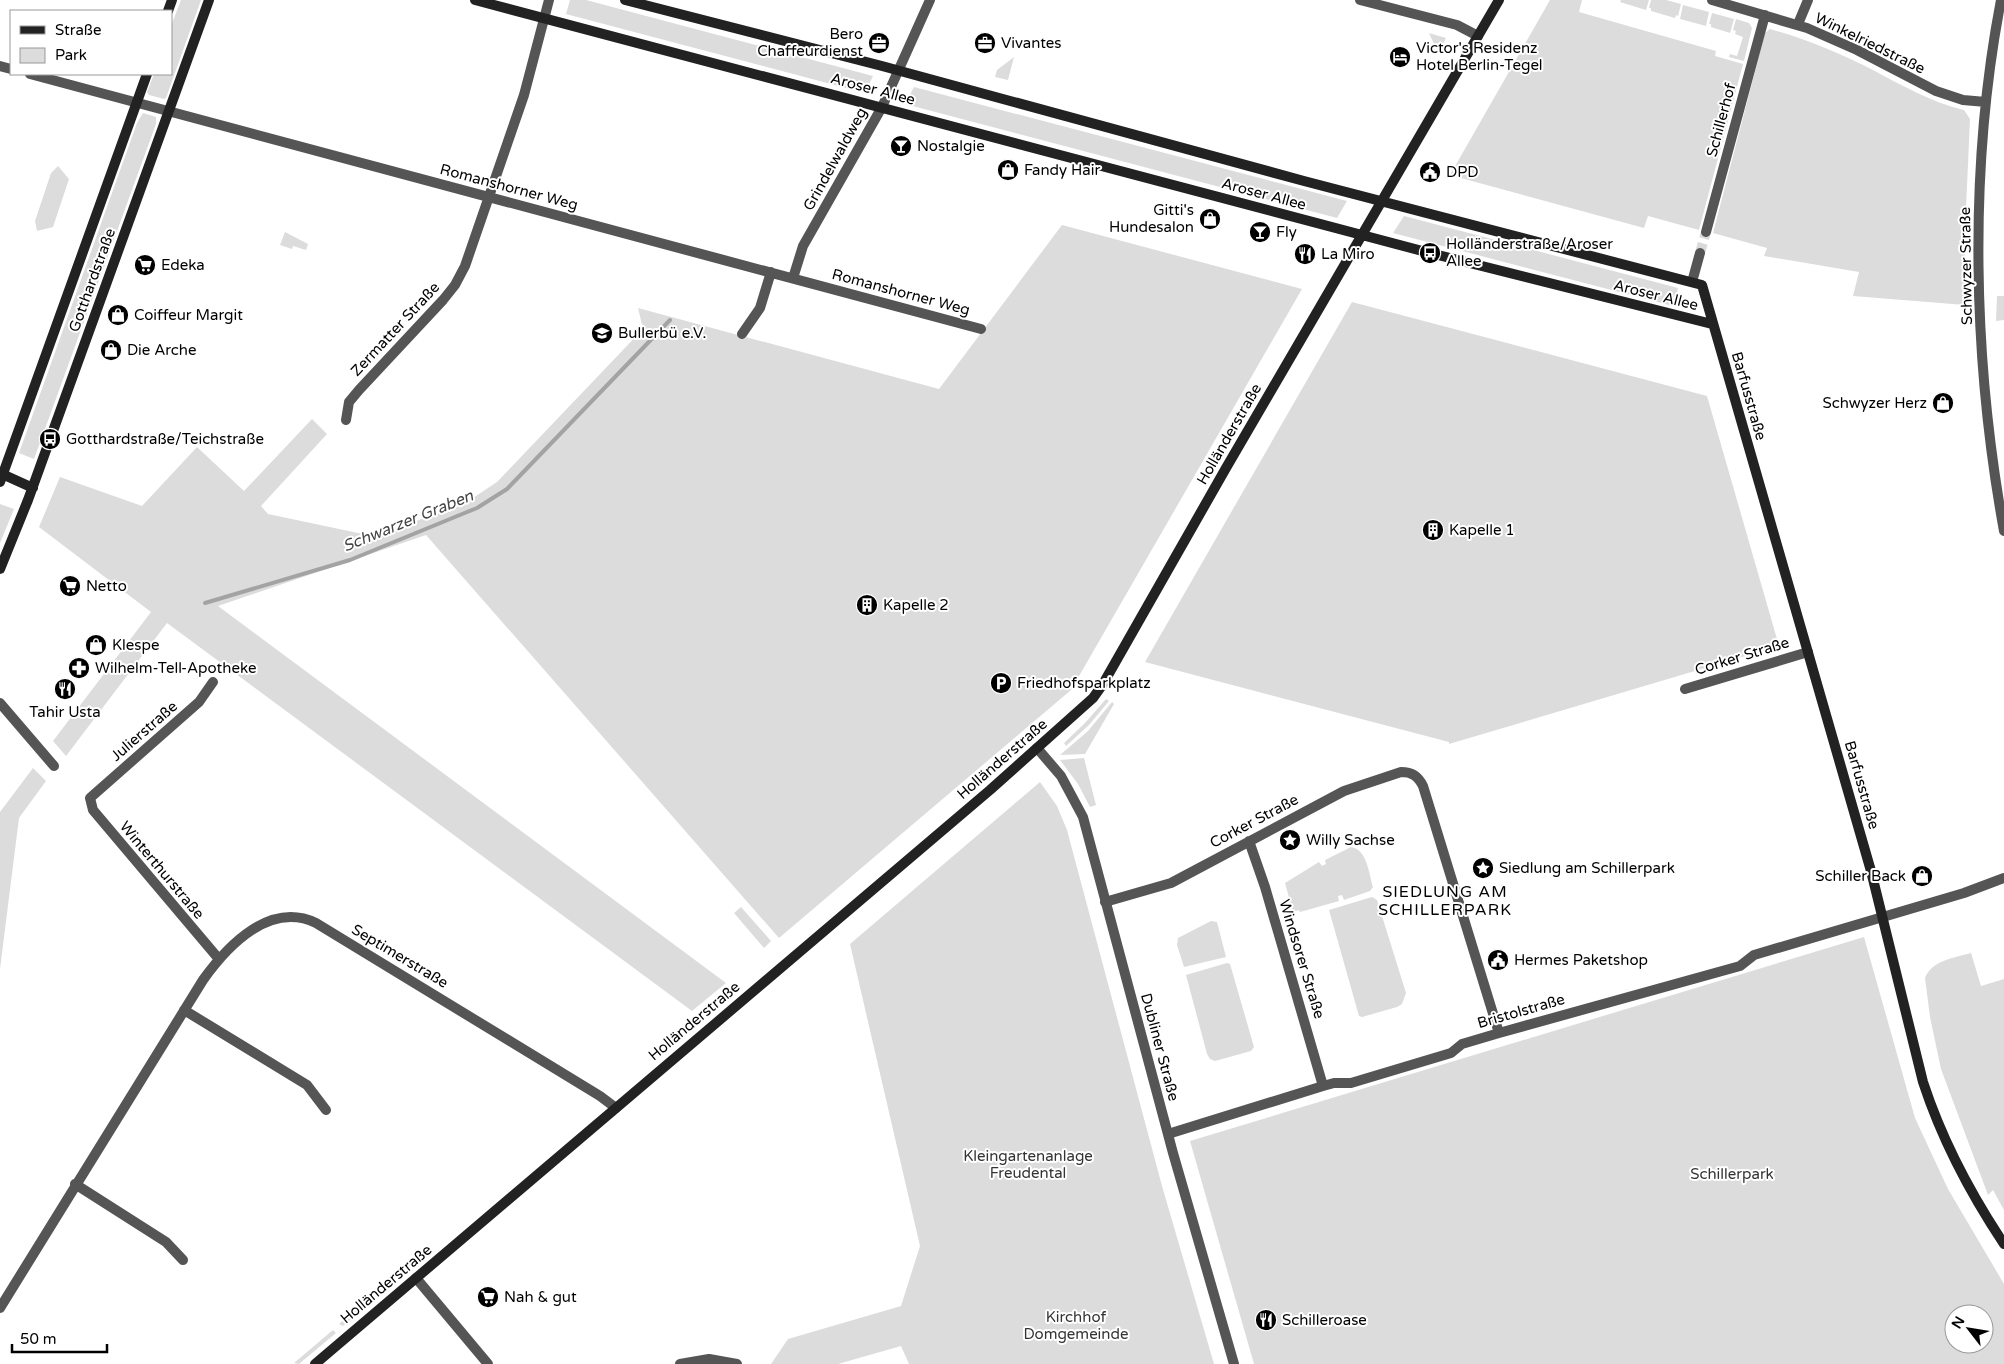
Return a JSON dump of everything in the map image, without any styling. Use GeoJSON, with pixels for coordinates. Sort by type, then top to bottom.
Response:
{"type":"FeatureCollection","features":[{"type":"Feature","properties":{"kind":"main road","name":"Gotthardstraße"},"geometry":{"type":"LineString","coordinates":[[0,569],[32,488],[209,0]]}},
{"type":"Feature","properties":{"kind":"main road","name":"Aroser Allee"},"geometry":{"type":"LineString","coordinates":[[475,0],[1363,235],[1712,324],[1702,285],[1692,282],[625,0]]}},
{"type":"Feature","properties":{"kind":"main road","name":"Holländerstraße"},"geometry":{"type":"LineString","coordinates":[[315,1364],[984,796],[1088,703],[1104,684],[1226,468],[1499,0]]}},
{"type":"Feature","properties":{"kind":"main road","name":"Gotthardstraße"},"geometry":{"type":"LineString","coordinates":[[1,477],[146,75]]}},
{"type":"Feature","properties":{"kind":"main road","name":"Barfusstraße"},"geometry":{"type":"LineString","coordinates":[[1712,324],[1884,918],[1913,1047],[1933,1113],[1975,1199],[2004,1244]]}},
{"type":"Feature","properties":{"kind":"main road"},"geometry":{"type":"LineString","coordinates":[[1,477],[32,488]]}},
{"type":"Feature","properties":{"kind":"street","name":"Zermatter Straße"},"geometry":{"type":"LineString","coordinates":[[346,420],[349,402],[443,300],[465,266],[524,95],[549,0]]}},
{"type":"Feature","properties":{"kind":"street","name":"Grindelwaldweg"},"geometry":{"type":"LineString","coordinates":[[793,278],[802,246],[882,107],[930,0]]}},
{"type":"Feature","properties":{"kind":"street"},"geometry":{"type":"LineString","coordinates":[[1360,0],[1457,25],[1478,36]]}},
{"type":"Feature","properties":{"kind":"street","name":"Winkelriedstraße"},"geometry":{"type":"LineString","coordinates":[[1712,0],[1798,24],[1857,50],[1931,89],[1963,100],[1986,102]]}},
{"type":"Feature","properties":{"kind":"street"},"geometry":{"type":"LineString","coordinates":[[1798,24],[1808,0]]}},
{"type":"Feature","properties":{"kind":"street","name":"Schwyzer Straße"},"geometry":{"type":"LineString","coordinates":[[2001,0],[1986,102],[1980,213],[1980,308],[1985,404],[1994,476],[2004,531]]}},
{"type":"Feature","properties":{"kind":"street","name":"Schillerhof"},"geometry":{"type":"LineString","coordinates":[[1706,232],[1765,16]]}},
{"type":"Feature","properties":{"kind":"street","name":"Romanshorner Weg"},"geometry":{"type":"LineString","coordinates":[[34,75],[981,329]]}},
{"type":"Feature","properties":{"kind":"street"},"geometry":{"type":"LineString","coordinates":[[1692,282],[1700,253]]}},
{"type":"Feature","properties":{"kind":"street"},"geometry":{"type":"LineString","coordinates":[[742,334],[760,308],[771,272]]}},
{"type":"Feature","properties":{"kind":"street","name":"Corker Straße"},"geometry":{"type":"LineString","coordinates":[[1685,690],[1808,652]]}},
{"type":"Feature","properties":{"kind":"street","name":"Julierstraße"},"geometry":{"type":"LineString","coordinates":[[90,798],[199,702],[212,682]]}},
{"type":"Feature","properties":{"kind":"street"},"geometry":{"type":"LineString","coordinates":[[0,703],[54,766]]}},
{"type":"Feature","properties":{"kind":"street","name":"Dubliner Straße"},"geometry":{"type":"LineString","coordinates":[[1038,748],[1061,776],[1083,817],[1168,1134],[1234,1364]]}},
{"type":"Feature","properties":{"kind":"street","name":"Corker Straße"},"geometry":{"type":"LineString","coordinates":[[1105,902],[1170,883],[1352,788],[1401,772],[1411,772],[1424,786],[1499,1033]]}},
{"type":"Feature","properties":{"kind":"street","name":"Winterthurstraße"},"geometry":{"type":"LineString","coordinates":[[90,798],[92,810],[218,958]]}},
{"type":"Feature","properties":{"kind":"street","name":"Windsorer Straße"},"geometry":{"type":"LineString","coordinates":[[1249,841],[1265,887],[1323,1086]]}},
{"type":"Feature","properties":{"kind":"street"},"geometry":{"type":"LineString","coordinates":[[1884,918],[1980,888],[2004,878]]}},
{"type":"Feature","properties":{"kind":"street","name":"Septimerstraße"},"geometry":{"type":"LineString","coordinates":[[0,1308],[218,958],[254,929],[268,921],[284,916],[300,916],[308,919],[600,1096],[616,1108]]}},
{"type":"Feature","properties":{"kind":"street","name":"Bristolstraße"},"geometry":{"type":"LineString","coordinates":[[1168,1134],[1323,1086],[1334,1083],[1350,1083],[1451,1053],[1462,1044],[1499,1033],[1740,966],[1754,955],[1884,918]]}},
{"type":"Feature","properties":{"kind":"street"},"geometry":{"type":"LineString","coordinates":[[184,1010],[307,1085],[326,1110]]}},
{"type":"Feature","properties":{"kind":"street"},"geometry":{"type":"LineString","coordinates":[[76,1184],[166,1242],[183,1260]]}},
{"type":"Feature","properties":{"kind":"street"},"geometry":{"type":"LineString","coordinates":[[416,1278],[488,1364]]}},
{"type":"Feature","properties":{"kind":"street"},"geometry":{"type":"LineString","coordinates":[[680,1364],[709,1359],[737,1364]]}},
{"type":"Feature","properties":{"kind":"green space"},"geometry":{"type":"Polygon","coordinates":[[[181,0],[201,0],[166,98],[164,99],[149,95],[147,92],[154,75],[172,75],[172,23],[181,0]]]}},
{"type":"Feature","properties":{"kind":"green space"},"geometry":{"type":"Polygon","coordinates":[[[570,0],[586,0],[873,76],[865,93],[566,14],[570,0]]]}},
{"type":"Feature","properties":{"kind":"green space"},"geometry":{"type":"Polygon","coordinates":[[[1550,0],[1582,0],[1579,12],[1716,51],[1715,56],[1743,64],[1699,230],[1648,216],[1644,228],[1450,175],[1550,0]]]}},
{"type":"Feature","properties":{"kind":"green space"},"geometry":{"type":"Polygon","coordinates":[[[1621,0],[1649,0],[1646,10],[1620,2],[1621,0]]]}},
{"type":"Feature","properties":{"kind":"green space"},"geometry":{"type":"Polygon","coordinates":[[[1651,0],[1666,0],[1681,4],[1678,16],[1676,15],[1675,18],[1651,11],[1651,8],[1649,8],[1651,0]]]}},
{"type":"Feature","properties":{"kind":"green space"},"geometry":{"type":"Polygon","coordinates":[[[1683,5],[1709,12],[1706,26],[1680,19],[1683,5]]]}},
{"type":"Feature","properties":{"kind":"green space"},"geometry":{"type":"Polygon","coordinates":[[[1712,13],[1734,19],[1730,33],[1711,27],[1711,24],[1709,24],[1712,13]]]}},
{"type":"Feature","properties":{"kind":"green space"},"geometry":{"type":"Polygon","coordinates":[[[1736,19],[1749,23],[1752,28],[1744,61],[1729,57],[1730,54],[1737,56],[1743,37],[1735,34],[1736,31],[1733,30],[1736,19]]]}},
{"type":"Feature","properties":{"kind":"green space"},"geometry":{"type":"Polygon","coordinates":[[[1770,29],[1835,52],[1917,93],[1940,103],[1964,110],[1970,119],[1965,231],[1965,305],[1853,296],[1859,272],[1764,256],[1767,248],[1713,233],[1765,33],[1770,29]]]}},
{"type":"Feature","properties":{"kind":"green space"},"geometry":{"type":"Polygon","coordinates":[[[1429,33],[1446,38],[1438,53],[1429,33]]]}},
{"type":"Feature","properties":{"kind":"green space"},"geometry":{"type":"Polygon","coordinates":[[[1014,57],[1008,80],[995,77],[997,70],[1014,57]]]}},
{"type":"Feature","properties":{"kind":"green space"},"geometry":{"type":"Polygon","coordinates":[[[914,87],[1347,201],[1337,218],[905,104],[914,87]]]}},
{"type":"Feature","properties":{"kind":"green space"},"geometry":{"type":"Polygon","coordinates":[[[143,113],[156,117],[156,124],[34,459],[19,453],[137,123],[143,113]]]}},
{"type":"Feature","properties":{"kind":"green space"},"geometry":{"type":"Polygon","coordinates":[[[58,166],[69,179],[53,227],[37,231],[35,221],[51,173],[58,166]]]}},
{"type":"Feature","properties":{"kind":"green space"},"geometry":{"type":"Polygon","coordinates":[[[1404,216],[1678,288],[1673,306],[1393,233],[1404,216]]]}},
{"type":"Feature","properties":{"kind":"green space"},"geometry":{"type":"Polygon","coordinates":[[[1062,225],[1302,289],[1071,690],[779,938],[426,535],[218,606],[726,983],[692,1011],[167,623],[66,756],[53,741],[151,612],[39,527],[60,477],[142,506],[197,447],[244,491],[312,419],[327,434],[261,506],[268,514],[377,537],[473,498],[497,482],[643,329],[638,308],[939,389],[1062,225]]]}},
{"type":"Feature","properties":{"kind":"green space"},"geometry":{"type":"Polygon","coordinates":[[[285,232],[308,244],[306,250],[293,246],[292,249],[280,245],[285,232]]]}},
{"type":"Feature","properties":{"kind":"green space"},"geometry":{"type":"Polygon","coordinates":[[[1997,296],[2004,296],[2004,320],[1996,321],[1997,296]]]}},
{"type":"Feature","properties":{"kind":"green space"},"geometry":{"type":"Polygon","coordinates":[[[1352,302],[1707,396],[1779,646],[1449,744],[1449,742],[1145,662],[1352,302]]]}},
{"type":"Feature","properties":{"kind":"green space"},"geometry":{"type":"Polygon","coordinates":[[[0,504],[14,509],[0,543],[0,504]]]}},
{"type":"Feature","properties":{"kind":"green space"},"geometry":{"type":"Polygon","coordinates":[[[1106,699],[1109,701],[1089,725],[1066,746],[1064,743],[1106,699]]]}},
{"type":"Feature","properties":{"kind":"green space"},"geometry":{"type":"Polygon","coordinates":[[[1112,702],[1114,704],[1085,754],[1060,755],[1088,731],[1112,702]]]}},
{"type":"Feature","properties":{"kind":"green space"},"geometry":{"type":"Polygon","coordinates":[[[1084,758],[1096,805],[1090,807],[1078,784],[1060,760],[1084,758]]]}},
{"type":"Feature","properties":{"kind":"green space"},"geometry":{"type":"Polygon","coordinates":[[[33,768],[46,781],[19,818],[0,969],[0,812],[33,768]]]}},
{"type":"Feature","properties":{"kind":"green space","name":"Kleingartenanlage Freudental"},"geometry":{"type":"Polygon","coordinates":[[[1040,782],[1057,806],[1067,830],[1162,1186],[1214,1364],[909,1364],[901,1346],[838,1364],[771,1364],[788,1339],[901,1306],[920,1246],[850,944],[1040,782]]]}},
{"type":"Feature","properties":{"kind":"green space"},"geometry":{"type":"Polygon","coordinates":[[[1351,847],[1361,852],[1364,857],[1373,887],[1370,891],[1344,900],[1342,895],[1338,896],[1339,901],[1300,912],[1299,910],[1293,912],[1285,883],[1319,862],[1322,866],[1326,864],[1325,860],[1351,847]]]}},
{"type":"Feature","properties":{"kind":"green space"},"geometry":{"type":"Polygon","coordinates":[[[1372,897],[1377,900],[1406,993],[1402,1004],[1397,1007],[1362,1017],[1359,1016],[1329,910],[1372,897]]]}},
{"type":"Feature","properties":{"kind":"green space"},"geometry":{"type":"Polygon","coordinates":[[[741,907],[771,941],[764,948],[734,913],[741,907]]]}},
{"type":"Feature","properties":{"kind":"green space"},"geometry":{"type":"Polygon","coordinates":[[[1211,921],[1217,922],[1226,957],[1184,967],[1177,945],[1178,938],[1211,921]]]}},
{"type":"Feature","properties":{"kind":"green space","name":"Schillerpark"},"geometry":{"type":"Polygon","coordinates":[[[1864,937],[1915,1118],[1948,1189],[2004,1284],[2004,1364],[1254,1364],[1190,1141],[1864,937]]]}},
{"type":"Feature","properties":{"kind":"green space"},"geometry":{"type":"Polygon","coordinates":[[[1971,953],[1981,986],[2004,979],[2004,1210],[1993,1190],[1988,1195],[1941,1069],[1930,1017],[1925,978],[1928,972],[1938,963],[1971,953]]]}},
{"type":"Feature","properties":{"kind":"green space"},"geometry":{"type":"Polygon","coordinates":[[[1227,963],[1230,964],[1254,1047],[1251,1051],[1215,1061],[1210,1059],[1207,1054],[1186,975],[1227,963]]]}},
{"type":"Feature","properties":{"kind":"green space"},"geometry":{"type":"Polygon","coordinates":[[[372,1296],[375,1299],[343,1326],[339,1324],[372,1296]]]}},
{"type":"Feature","properties":{"kind":"green space"},"geometry":{"type":"Polygon","coordinates":[[[333,1330],[336,1333],[299,1364],[294,1363],[333,1330]]]}},
{"type":"Feature","properties":{"kind":"waterway","name":"Schwarzer Graben"},"geometry":{"type":"LineString","coordinates":[[205,603],[350,560],[477,508],[507,489],[670,320]]}},
{"type":"Feature","properties":{"kind":"tunnel"},"geometry":{"type":"LineString","coordinates":[[1700,253],[1706,232]]}},
{"type":"Feature","properties":{"kind":"place","name":"Bero Chaffeurdienst"},"geometry":{"type":"Point","coordinates":[879,43]}},
{"type":"Feature","properties":{"kind":"place","name":"Vivantes"},"geometry":{"type":"Point","coordinates":[985,43]}},
{"type":"Feature","properties":{"kind":"place","name":"Victor's Residenz Hotel Berlin-Tegel"},"geometry":{"type":"Point","coordinates":[1400,57]}},
{"type":"Feature","properties":{"kind":"place","name":"Nostalgie"},"geometry":{"type":"Point","coordinates":[901,146]}},
{"type":"Feature","properties":{"kind":"place","name":"Fandy Hair"},"geometry":{"type":"Point","coordinates":[1008,170]}},
{"type":"Feature","properties":{"kind":"place","name":"DPD"},"geometry":{"type":"Point","coordinates":[1430,172]}},
{"type":"Feature","properties":{"kind":"place","name":"Gitti's Hundesalon"},"geometry":{"type":"Point","coordinates":[1210,219]}},
{"type":"Feature","properties":{"kind":"place","name":"Fly"},"geometry":{"type":"Point","coordinates":[1260,232]}},
{"type":"Feature","properties":{"kind":"place","name":"Holländerstraße/Aroser Allee"},"geometry":{"type":"Point","coordinates":[1430,253]}},
{"type":"Feature","properties":{"kind":"place","name":"La Miro"},"geometry":{"type":"Point","coordinates":[1305,254]}},
{"type":"Feature","properties":{"kind":"place","name":"Edeka"},"geometry":{"type":"Point","coordinates":[145,265]}},
{"type":"Feature","properties":{"kind":"place","name":"Coiffeur Margit"},"geometry":{"type":"Point","coordinates":[118,315]}},
{"type":"Feature","properties":{"kind":"place","name":"Bullerbü e.V."},"geometry":{"type":"Point","coordinates":[602,333]}},
{"type":"Feature","properties":{"kind":"place","name":"Die Arche"},"geometry":{"type":"Point","coordinates":[111,350]}},
{"type":"Feature","properties":{"kind":"place","name":"Schwyzer Herz"},"geometry":{"type":"Point","coordinates":[1943,403]}},
{"type":"Feature","properties":{"kind":"place","name":"Gotthardstraße/Teichstraße"},"geometry":{"type":"Point","coordinates":[50,439]}},
{"type":"Feature","properties":{"kind":"place","name":"Kapelle 1"},"geometry":{"type":"Point","coordinates":[1433,530]}},
{"type":"Feature","properties":{"kind":"place","name":"Netto"},"geometry":{"type":"Point","coordinates":[70,586]}},
{"type":"Feature","properties":{"kind":"place","name":"Kapelle 2"},"geometry":{"type":"Point","coordinates":[867,605]}},
{"type":"Feature","properties":{"kind":"place","name":"Klespe"},"geometry":{"type":"Point","coordinates":[96,645]}},
{"type":"Feature","properties":{"kind":"place","name":"Wilhelm-Tell-Apotheke"},"geometry":{"type":"Point","coordinates":[79,668]}},
{"type":"Feature","properties":{"kind":"place","name":"Friedhofsparkplatz"},"geometry":{"type":"Point","coordinates":[1001,683]}},
{"type":"Feature","properties":{"kind":"place","name":"Tahir Usta"},"geometry":{"type":"Point","coordinates":[65,689]}},
{"type":"Feature","properties":{"kind":"place","name":"Willy Sachse"},"geometry":{"type":"Point","coordinates":[1290,840]}},
{"type":"Feature","properties":{"kind":"place","name":"Siedlung am Schillerpark"},"geometry":{"type":"Point","coordinates":[1483,868]}},
{"type":"Feature","properties":{"kind":"place","name":"Schiller Back"},"geometry":{"type":"Point","coordinates":[1922,876]}},
{"type":"Feature","properties":{"kind":"place","name":"Hermes Paketshop"},"geometry":{"type":"Point","coordinates":[1498,960]}},
{"type":"Feature","properties":{"kind":"place","name":"Nah & gut"},"geometry":{"type":"Point","coordinates":[488,1297]}},
{"type":"Feature","properties":{"kind":"place","name":"Schilleroase"},"geometry":{"type":"Point","coordinates":[1266,1320]}},
{"type":"Feature","properties":{"kind":"district","name":"SIEDLUNG AM SCHILLERPARK"},"geometry":{"type":"Point","coordinates":[1445,901]}},
{"type":"Feature","properties":{"kind":"park label","name":"Kirchhof Domgemeinde"},"geometry":{"type":"Point","coordinates":[1076,1326]}}]}
